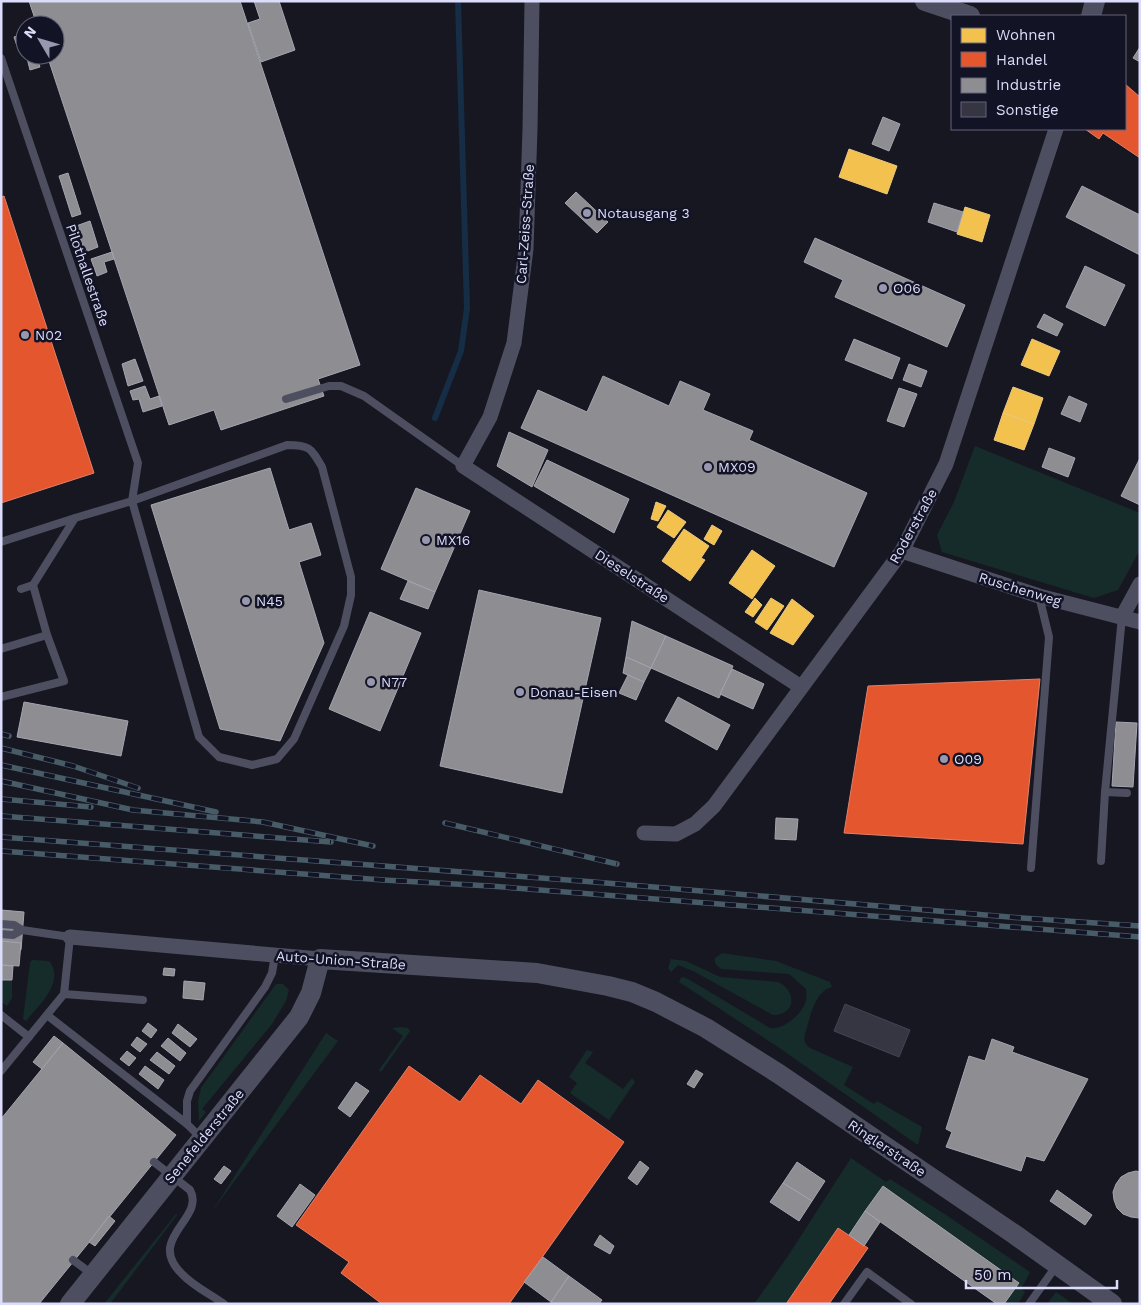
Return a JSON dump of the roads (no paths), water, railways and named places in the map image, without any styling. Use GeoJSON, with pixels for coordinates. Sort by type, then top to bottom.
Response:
{"type":"FeatureCollection","features":[{"type":"Feature","properties":{"kind":"street","name":"Carl-Zeiss-Straße"},"geometry":{"type":"LineString","coordinates":[[463,466],[490,417],[514,343],[526,249],[532,1]]}},
{"type":"Feature","properties":{"kind":"street"},"geometry":{"type":"LineString","coordinates":[[925,1],[967,15]]}},
{"type":"Feature","properties":{"kind":"street"},"geometry":{"type":"LineString","coordinates":[[1091,15],[1095,1]]}},
{"type":"Feature","properties":{"kind":"street","name":"Roderstraße"},"geometry":{"type":"LineString","coordinates":[[644,833],[676,834],[695,824],[714,806],[902,551],[946,464],[1056,130]]}},
{"type":"Feature","properties":{"kind":"street","name":"Dieselstraße"},"geometry":{"type":"LineString","coordinates":[[463,466],[801,686]]}},
{"type":"Feature","properties":{"kind":"street","name":"Ruschenweg"},"geometry":{"type":"LineString","coordinates":[[902,551],[1038,596],[1140,622]]}},
{"type":"Feature","properties":{"kind":"street"},"geometry":{"type":"LineString","coordinates":[[1122,617],[1140,584]]}},
{"type":"Feature","properties":{"kind":"street","name":"Auto-Union-Straße"},"geometry":{"type":"LineString","coordinates":[[70,937],[320,959],[537,973],[608,986],[632,992],[656,1002]]}},
{"type":"Feature","properties":{"kind":"street","name":"Senefelderstraße"},"geometry":{"type":"LineString","coordinates":[[70,1304],[300,1017],[310,993],[320,959]]}},
{"type":"Feature","properties":{"kind":"street","name":"Ringlerstraße"},"geometry":{"type":"LineString","coordinates":[[656,1002],[706,1028],[779,1074],[1112,1304]]}},
{"type":"Feature","properties":{"kind":"lane","name":"Pilothallestraße"},"geometry":{"type":"LineString","coordinates":[[1,58],[138,463],[132,501]]}},
{"type":"Feature","properties":{"kind":"lane"},"geometry":{"type":"LineString","coordinates":[[286,399],[321,387],[342,386],[364,396],[463,466]]}},
{"type":"Feature","properties":{"kind":"lane"},"geometry":{"type":"LineString","coordinates":[[1,542],[132,501],[287,445],[303,445],[313,452],[322,468],[351,577],[351,595],[344,626],[294,739],[277,759],[252,765],[219,757],[199,737],[132,501]]}},
{"type":"Feature","properties":{"kind":"lane"},"geometry":{"type":"LineString","coordinates":[[22,588],[32,585],[75,518]]}},
{"type":"Feature","properties":{"kind":"lane"},"geometry":{"type":"LineString","coordinates":[[1,697],[64,681],[47,636],[32,585]]}},
{"type":"Feature","properties":{"kind":"lane"},"geometry":{"type":"LineString","coordinates":[[1031,868],[1049,637],[1038,596]]}},
{"type":"Feature","properties":{"kind":"lane"},"geometry":{"type":"LineString","coordinates":[[1101,861],[1105,792],[1122,617]]}},
{"type":"Feature","properties":{"kind":"lane"},"geometry":{"type":"LineString","coordinates":[[1,649],[47,636]]}},
{"type":"Feature","properties":{"kind":"lane"},"geometry":{"type":"LineString","coordinates":[[1105,792],[1127,793]]}},
{"type":"Feature","properties":{"kind":"lane"},"geometry":{"type":"LineString","coordinates":[[1,924],[14,925],[22,930],[13,935],[1,934]]}},
{"type":"Feature","properties":{"kind":"lane","name":"Auto-Union-Straße"},"geometry":{"type":"LineString","coordinates":[[22,930],[70,937]]}},
{"type":"Feature","properties":{"kind":"lane"},"geometry":{"type":"LineString","coordinates":[[1,1071],[64,994],[70,937]]}},
{"type":"Feature","properties":{"kind":"lane"},"geometry":{"type":"LineString","coordinates":[[187,1124],[187,1101],[190,1092],[265,987],[272,973],[275,955]]}},
{"type":"Feature","properties":{"kind":"lane"},"geometry":{"type":"LineString","coordinates":[[64,994],[143,1000]]}},
{"type":"Feature","properties":{"kind":"lane"},"geometry":{"type":"LineString","coordinates":[[1,1015],[29,1037]]}},
{"type":"Feature","properties":{"kind":"lane"},"geometry":{"type":"LineString","coordinates":[[48,1015],[187,1124],[202,1139]]}},
{"type":"Feature","properties":{"kind":"lane"},"geometry":{"type":"LineString","coordinates":[[154,1162],[190,1190],[193,1196],[191,1211],[174,1233],[170,1243],[170,1255],[174,1264],[182,1274],[224,1304]]}},
{"type":"Feature","properties":{"kind":"lane"},"geometry":{"type":"LineString","coordinates":[[73,1260],[93,1275]]}},
{"type":"Feature","properties":{"kind":"lane"},"geometry":{"type":"LineString","coordinates":[[1029,1304],[1057,1265]]}},
{"type":"Feature","properties":{"kind":"lane"},"geometry":{"type":"LineString","coordinates":[[844,1304],[867,1272],[911,1304]]}},
{"type":"Feature","properties":{"kind":"waterway"},"geometry":{"type":"LineString","coordinates":[[435,418],[461,351],[467,308],[458,1]]}},
{"type":"Feature","properties":{"kind":"railway"},"geometry":{"type":"LineString","coordinates":[[1,734],[9,736]]}},
{"type":"Feature","properties":{"kind":"railway"},"geometry":{"type":"LineString","coordinates":[[1,748],[73,766],[138,788]]}},
{"type":"Feature","properties":{"kind":"railway"},"geometry":{"type":"LineString","coordinates":[[1,765],[216,812]]}},
{"type":"Feature","properties":{"kind":"railway"},"geometry":{"type":"LineString","coordinates":[[1,781],[133,810],[263,822],[373,846]]}},
{"type":"Feature","properties":{"kind":"railway"},"geometry":{"type":"LineString","coordinates":[[1,799],[91,807]]}},
{"type":"Feature","properties":{"kind":"railway"},"geometry":{"type":"LineString","coordinates":[[1,816],[331,842]]}},
{"type":"Feature","properties":{"kind":"railway"},"geometry":{"type":"LineString","coordinates":[[445,823],[617,864]]}},
{"type":"Feature","properties":{"kind":"railway"},"geometry":{"type":"LineString","coordinates":[[1,837],[1140,926]]}},
{"type":"Feature","properties":{"kind":"railway"},"geometry":{"type":"LineString","coordinates":[[1,851],[383,880],[490,886],[1140,937]]}},
{"type":"Feature","properties":{"kind":"place","name":"Notausgang 3"},"geometry":{"type":"Point","coordinates":[587,213]}},
{"type":"Feature","properties":{"kind":"place","name":"O06"},"geometry":{"type":"Point","coordinates":[883,288]}},
{"type":"Feature","properties":{"kind":"place","name":"N02"},"geometry":{"type":"Point","coordinates":[25,335]}},
{"type":"Feature","properties":{"kind":"place","name":"MX09"},"geometry":{"type":"Point","coordinates":[708,467]}},
{"type":"Feature","properties":{"kind":"place","name":"MX16"},"geometry":{"type":"Point","coordinates":[426,540]}},
{"type":"Feature","properties":{"kind":"place","name":"N45"},"geometry":{"type":"Point","coordinates":[246,601]}},
{"type":"Feature","properties":{"kind":"place","name":"N77"},"geometry":{"type":"Point","coordinates":[371,682]}},
{"type":"Feature","properties":{"kind":"place","name":"Donau-Eisen"},"geometry":{"type":"Point","coordinates":[520,692]}},
{"type":"Feature","properties":{"kind":"place","name":"O09"},"geometry":{"type":"Point","coordinates":[944,759]}}]}
